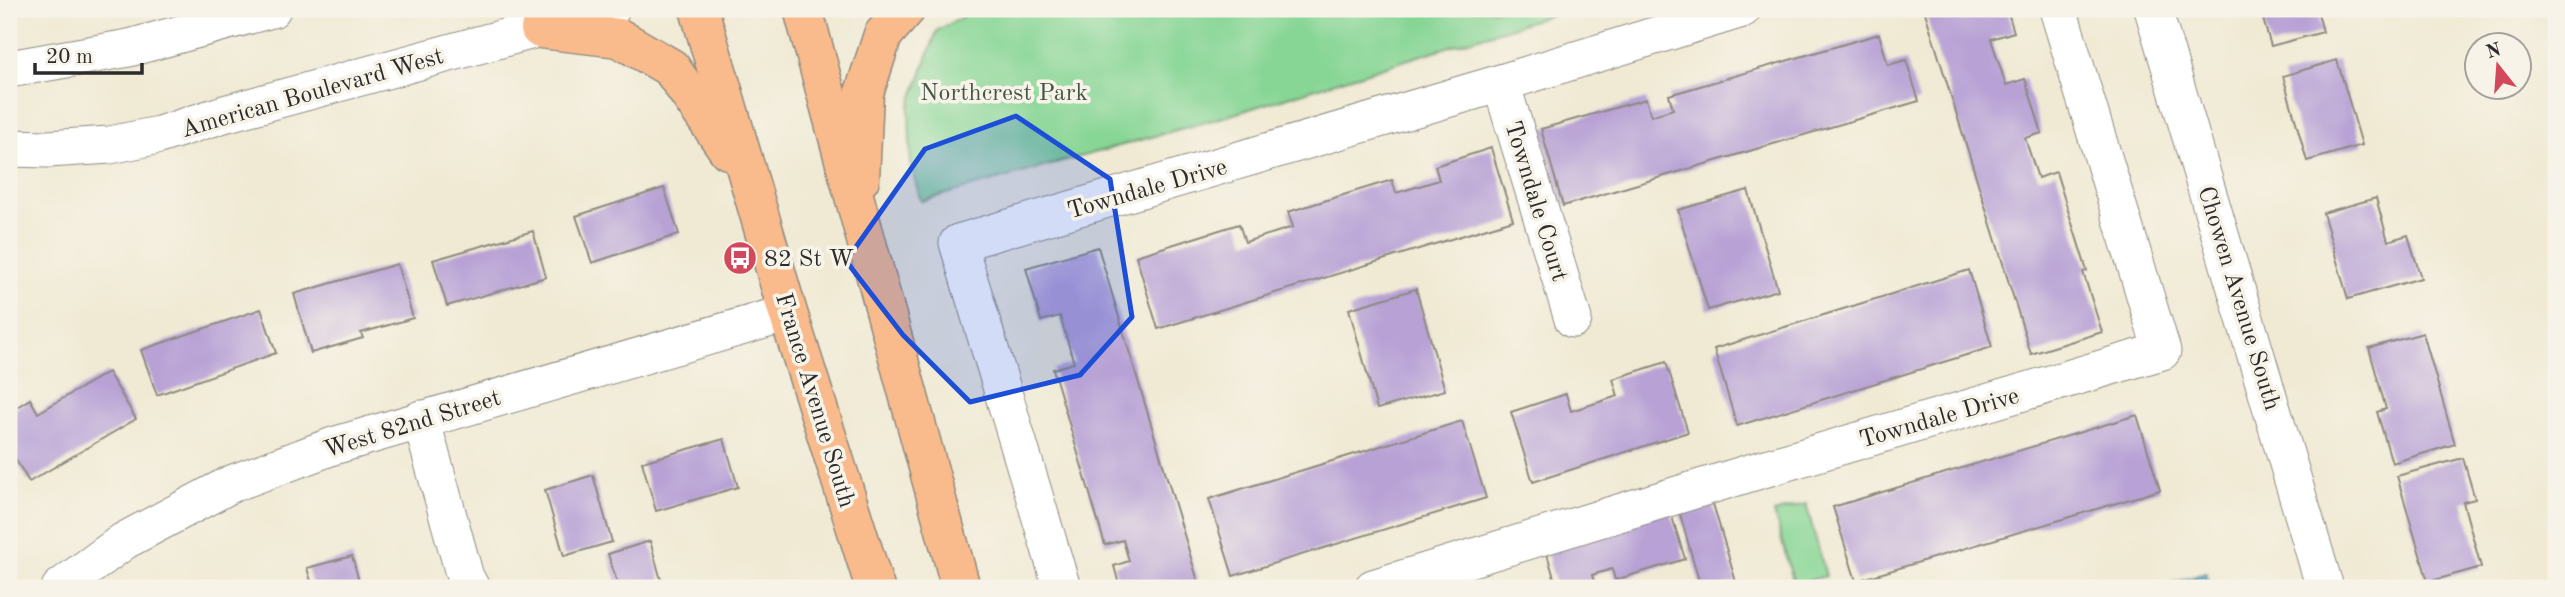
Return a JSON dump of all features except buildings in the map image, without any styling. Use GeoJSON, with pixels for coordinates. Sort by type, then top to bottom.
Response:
{"type":"FeatureCollection","features":[{"type":"Feature","properties":{"kind":"main road","name":"France Avenue South"},"geometry":{"type":"LineString","coordinates":[[699,9],[749,185],[875,588]]}},
{"type":"Feature","properties":{"kind":"main road"},"geometry":{"type":"LineString","coordinates":[[803,9],[961,588]]}},
{"type":"Feature","properties":{"kind":"main road"},"geometry":{"type":"LineString","coordinates":[[859,212],[864,93],[883,35],[906,9]]}},
{"type":"Feature","properties":{"kind":"main road"},"geometry":{"type":"LineString","coordinates":[[540,29],[619,38],[671,68],[711,123],[749,185]]}},
{"type":"Feature","properties":{"kind":"street"},"geometry":{"type":"LineString","coordinates":[[9,69],[129,48],[272,9]]}},
{"type":"Feature","properties":{"kind":"street","name":"American Boulevard West"},"geometry":{"type":"LineString","coordinates":[[9,148],[48,149],[110,145],[159,135],[224,114],[611,9]]}},
{"type":"Feature","properties":{"kind":"street","name":"Towndale Drive"},"geometry":{"type":"LineString","coordinates":[[1062,588],[958,243],[1501,83],[1687,18],[1742,9]]}},
{"type":"Feature","properties":{"kind":"street","name":"Towndale Drive"},"geometry":{"type":"LineString","coordinates":[[1373,588],[2162,351],[2058,9]]}},
{"type":"Feature","properties":{"kind":"street","name":"Chowen Avenue South"},"geometry":{"type":"LineString","coordinates":[[2153,9],[2325,588]]}},
{"type":"Feature","properties":{"kind":"street","name":"Towndale Court"},"geometry":{"type":"LineString","coordinates":[[1501,83],[1573,319]]}},
{"type":"Feature","properties":{"kind":"street","name":"West 82nd Street"},"geometry":{"type":"LineString","coordinates":[[60,588],[124,541],[231,484],[333,446],[788,313]]}},
{"type":"Feature","properties":{"kind":"street"},"geometry":{"type":"LineString","coordinates":[[421,419],[465,577],[471,588]]}},
{"type":"Feature","properties":{"kind":"highlighted area"},"geometry":{"type":"Polygon","coordinates":[[[1016,116],[1110,179],[1132,317],[1080,375],[970,402],[903,335],[846,261],[925,149],[1016,116]]]}},
{"type":"Feature","properties":{"kind":"green space","name":"Northcrest Park"},"geometry":{"type":"Polygon","coordinates":[[[976,9],[1569,9],[1227,116],[921,201],[911,166],[909,108],[937,31],[976,9]]]}},
{"type":"Feature","properties":{"kind":"green space"},"geometry":{"type":"Polygon","coordinates":[[[1806,504],[1826,576],[1794,584],[1774,513],[1806,504]]]}},
{"type":"Feature","properties":{"kind":"water"},"geometry":{"type":"Polygon","coordinates":[[[2206,573],[2211,588],[2156,588],[2206,573]]]}},
{"type":"Feature","properties":{"kind":"place","name":"82 St W"},"geometry":{"type":"Point","coordinates":[740,258]}}]}
